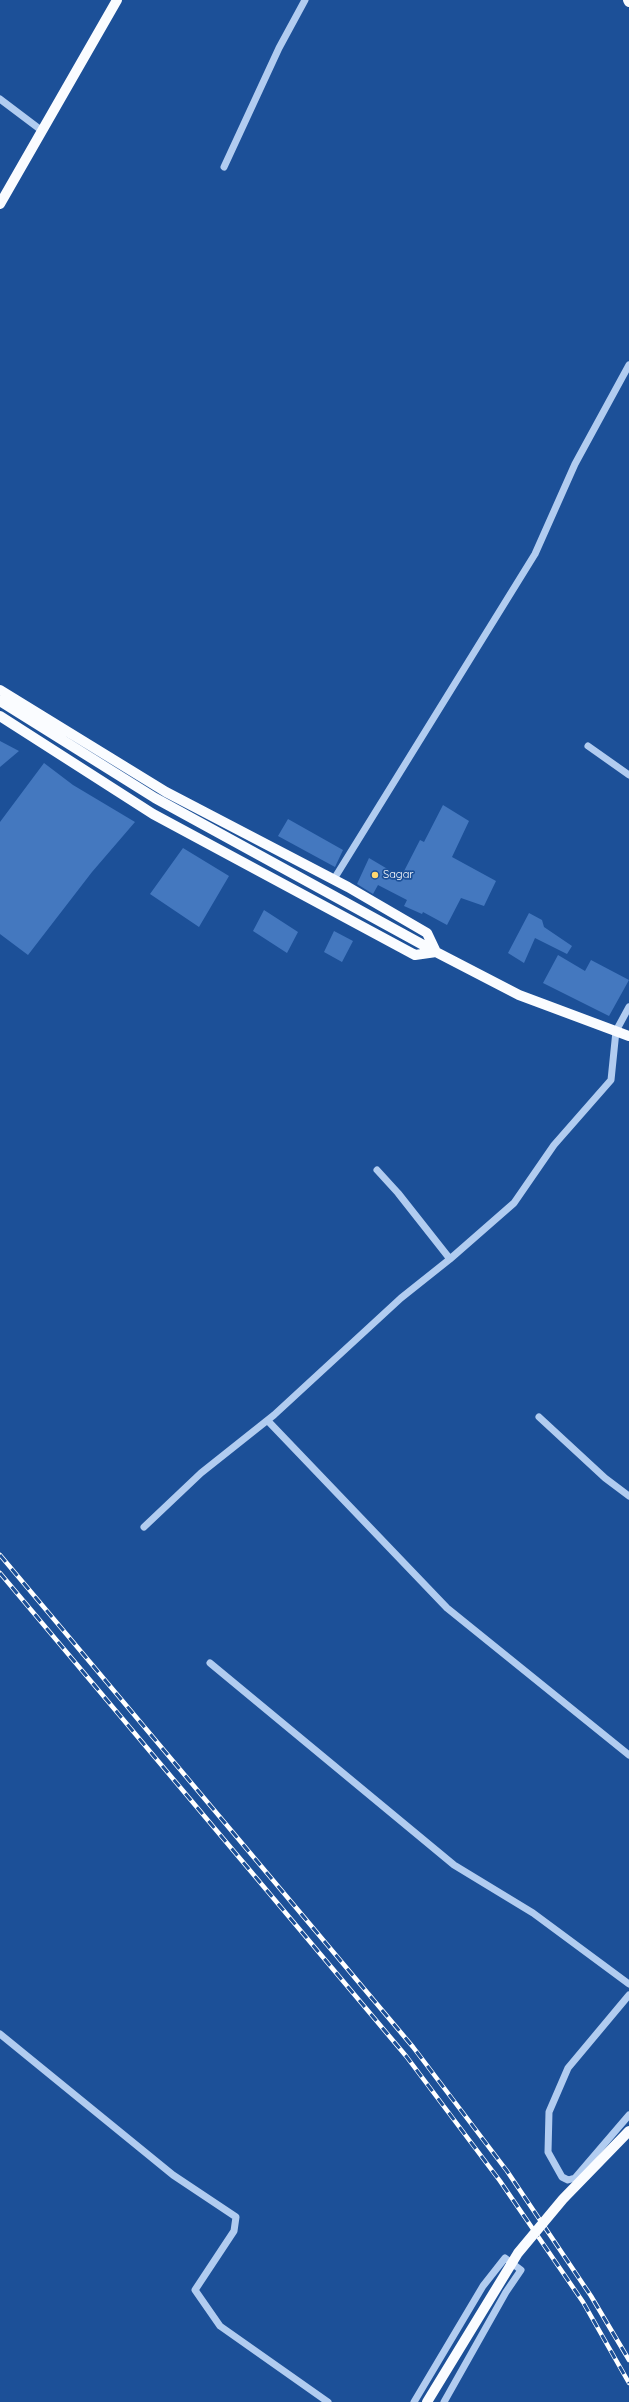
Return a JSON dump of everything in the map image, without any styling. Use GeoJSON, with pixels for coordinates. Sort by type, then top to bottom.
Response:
{"type":"FeatureCollection","features":[{"type":"Feature","properties":{"kind":"main road"},"geometry":{"type":"LineString","coordinates":[[0,204],[41,130],[117,0]]}},
{"type":"Feature","properties":{"kind":"main road"},"geometry":{"type":"LineString","coordinates":[[0,690],[166,792],[334,879],[427,933],[436,952]]}},
{"type":"Feature","properties":{"kind":"main road"},"geometry":{"type":"LineString","coordinates":[[0,701],[155,798],[436,952],[519,995],[629,1036]]}},
{"type":"Feature","properties":{"kind":"main road"},"geometry":{"type":"LineString","coordinates":[[0,716],[153,814],[414,954],[436,952]]}},
{"type":"Feature","properties":{"kind":"main road"},"geometry":{"type":"LineString","coordinates":[[428,2402],[518,2253],[563,2199],[629,2131]]}},
{"type":"Feature","properties":{"kind":"street"},"geometry":{"type":"LineString","coordinates":[[224,168],[279,48],[305,0]]}},
{"type":"Feature","properties":{"kind":"street"},"geometry":{"type":"LineString","coordinates":[[0,99],[41,130]]}},
{"type":"Feature","properties":{"kind":"street"},"geometry":{"type":"LineString","coordinates":[[334,879],[535,554],[575,464],[629,365]]}},
{"type":"Feature","properties":{"kind":"street"},"geometry":{"type":"LineString","coordinates":[[588,746],[629,775]]}},
{"type":"Feature","properties":{"kind":"street"},"geometry":{"type":"LineString","coordinates":[[144,1527],[202,1472],[268,1421],[401,1298],[450,1260],[514,1203],[554,1145],[611,1080],[616,1031],[629,1007]]}},
{"type":"Feature","properties":{"kind":"street"},"geometry":{"type":"LineString","coordinates":[[377,1170],[398,1193],[450,1260]]}},
{"type":"Feature","properties":{"kind":"street"},"geometry":{"type":"LineString","coordinates":[[539,1417],[605,1478],[629,1496]]}},
{"type":"Feature","properties":{"kind":"street"},"geometry":{"type":"LineString","coordinates":[[268,1421],[282,1437],[331,1485],[390,1550],[447,1608],[629,1755]]}},
{"type":"Feature","properties":{"kind":"street"},"geometry":{"type":"LineString","coordinates":[[210,1663],[454,1865],[533,1913],[629,1984]]}},
{"type":"Feature","properties":{"kind":"street"},"geometry":{"type":"LineString","coordinates":[[629,1995],[568,2068],[549,2112],[548,2152],[562,2177],[568,2180],[575,2178],[629,2115]]}},
{"type":"Feature","properties":{"kind":"street"},"geometry":{"type":"LineString","coordinates":[[0,2034],[173,2175],[236,2217],[234,2231],[195,2290],[220,2326],[328,2402]]}},
{"type":"Feature","properties":{"kind":"street"},"geometry":{"type":"LineString","coordinates":[[414,2402],[483,2286],[505,2258],[521,2270],[506,2292],[444,2402]]}},
{"type":"Feature","properties":{"kind":"building"},"geometry":{"type":"Polygon","coordinates":[[[0,741],[19,751],[0,767],[0,741]]]}},
{"type":"Feature","properties":{"kind":"building"},"geometry":{"type":"Polygon","coordinates":[[[44,763],[73,785],[135,822],[92,872],[28,955],[0,934],[0,822],[44,763]]]}},
{"type":"Feature","properties":{"kind":"building"},"geometry":{"type":"Polygon","coordinates":[[[443,805],[469,821],[452,857],[496,881],[484,906],[461,898],[447,925],[423,912],[422,914],[404,906],[407,900],[378,885],[373,894],[357,884],[369,858],[401,877],[420,840],[424,842],[443,805]]]}},
{"type":"Feature","properties":{"kind":"building"},"geometry":{"type":"Polygon","coordinates":[[[288,819],[343,850],[335,867],[278,836],[288,819]]]}},
{"type":"Feature","properties":{"kind":"building"},"geometry":{"type":"Polygon","coordinates":[[[183,848],[229,876],[199,927],[150,894],[183,848]]]}},
{"type":"Feature","properties":{"kind":"building"},"geometry":{"type":"Polygon","coordinates":[[[264,910],[298,932],[287,953],[253,931],[264,910]]]}},
{"type":"Feature","properties":{"kind":"building"},"geometry":{"type":"Polygon","coordinates":[[[529,913],[542,920],[544,927],[572,946],[567,954],[535,938],[524,963],[508,953],[529,913]]]}},
{"type":"Feature","properties":{"kind":"building"},"geometry":{"type":"Polygon","coordinates":[[[334,931],[353,941],[342,962],[324,952],[334,931]]]}},
{"type":"Feature","properties":{"kind":"building"},"geometry":{"type":"Polygon","coordinates":[[[558,955],[585,971],[591,960],[629,980],[609,1016],[543,983],[558,955]]]}},
{"type":"Feature","properties":{"kind":"railway"},"geometry":{"type":"LineString","coordinates":[[0,1555],[413,2047],[507,2171],[591,2296],[629,2360]]}},
{"type":"Feature","properties":{"kind":"railway"},"geometry":{"type":"LineString","coordinates":[[0,1573],[406,2056],[500,2181],[583,2302],[629,2383]]}},
{"type":"Feature","properties":{"kind":"place","name":"Sagar"},"geometry":{"type":"Point","coordinates":[375,875]}}]}
